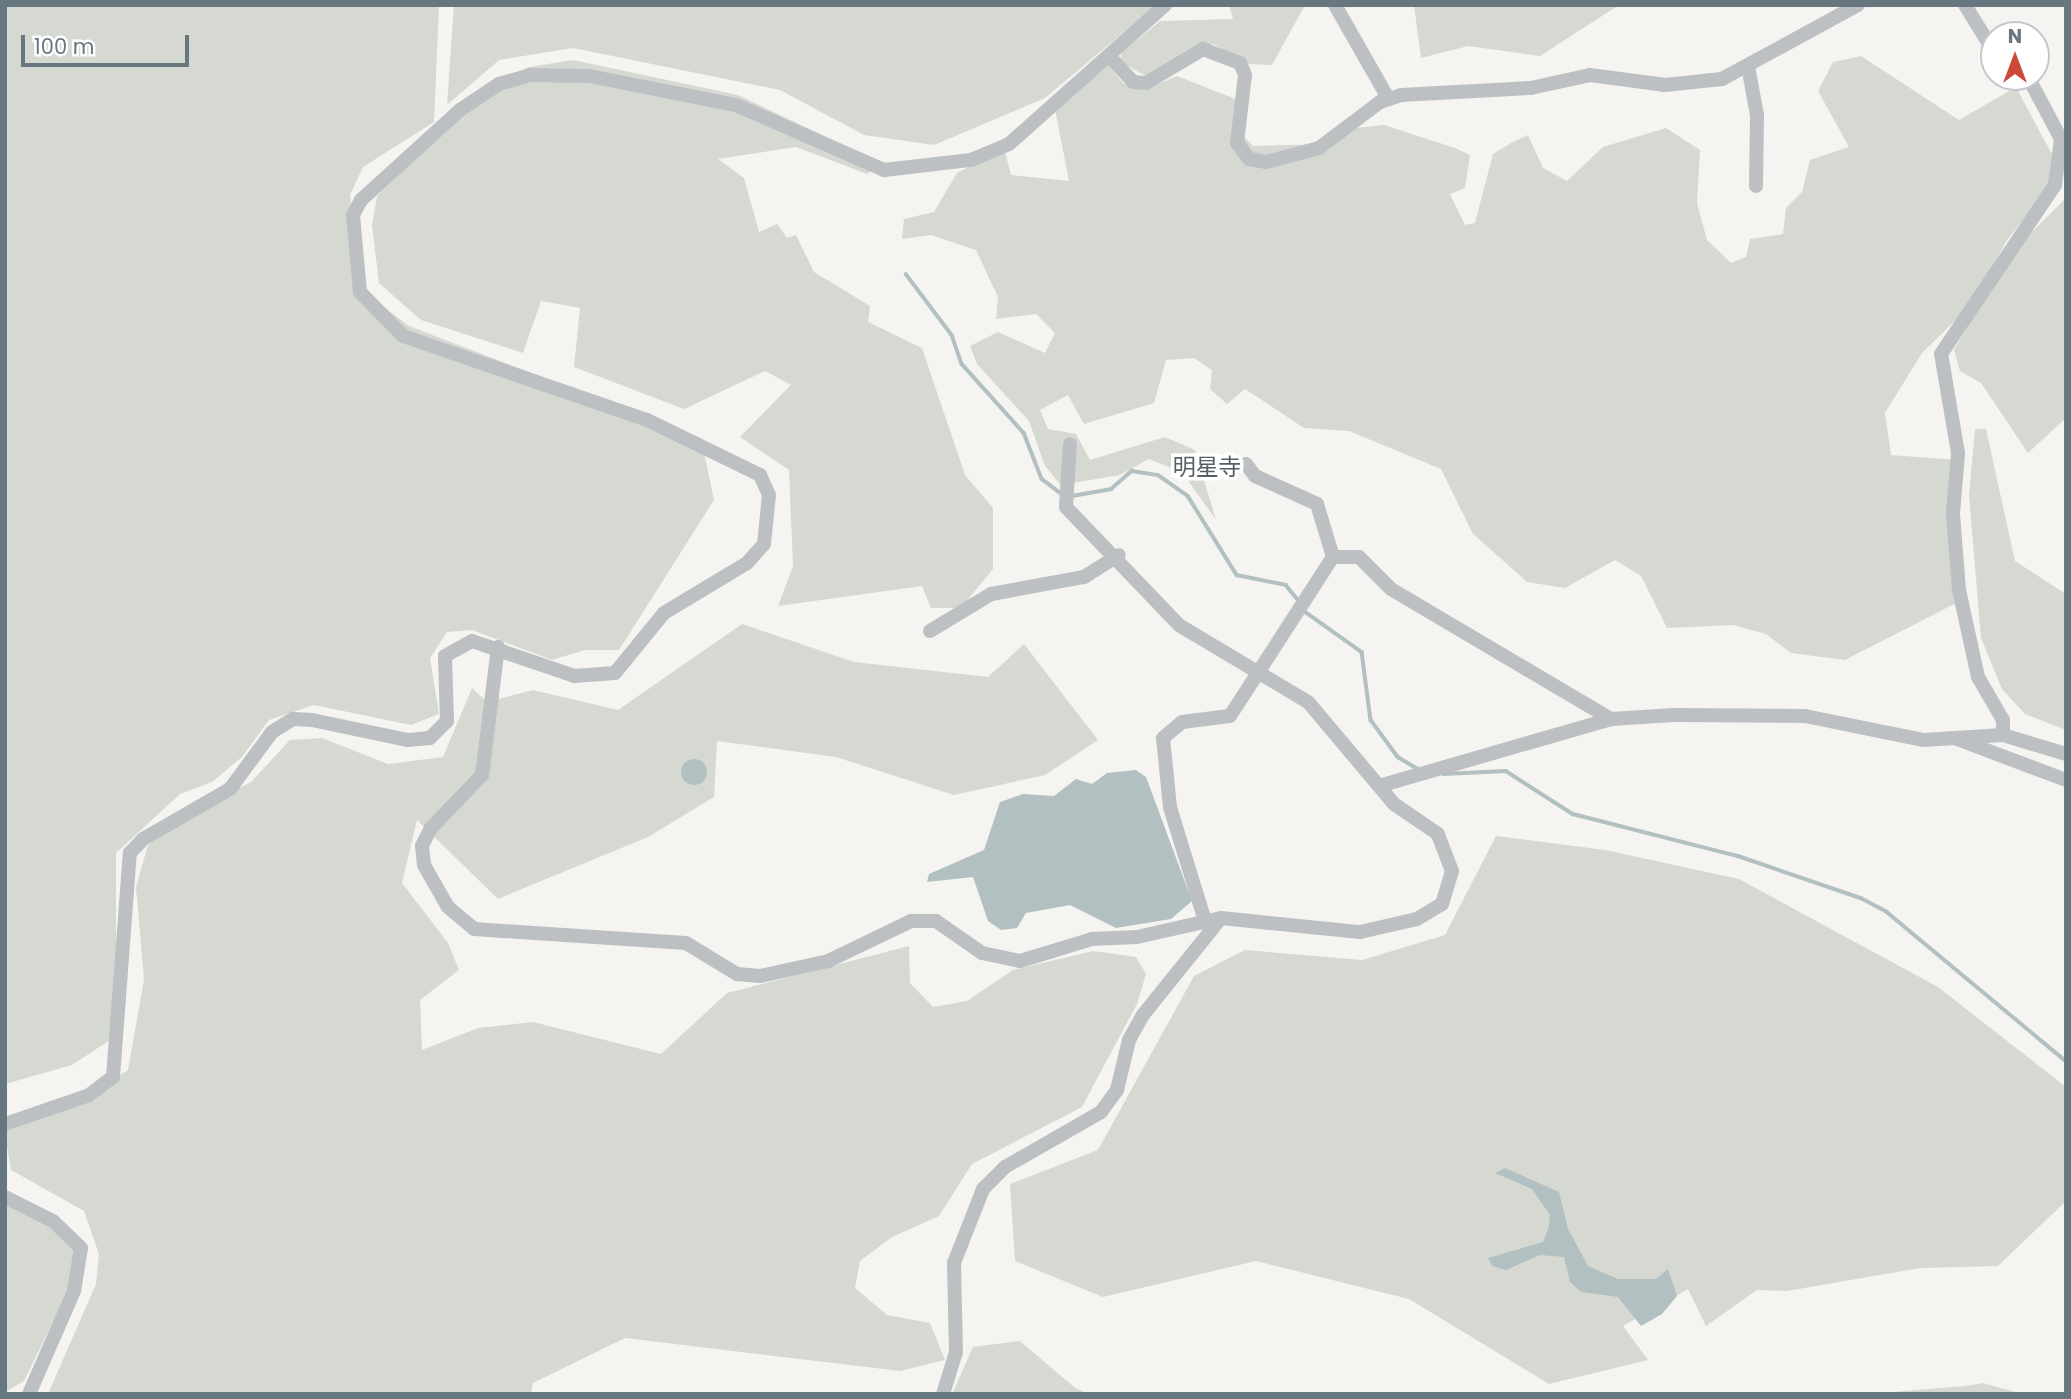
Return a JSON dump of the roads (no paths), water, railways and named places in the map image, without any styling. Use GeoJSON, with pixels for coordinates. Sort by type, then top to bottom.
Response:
{"type":"FeatureCollection","features":[{"type":"Feature","properties":{"kind":"street"},"geometry":{"type":"LineString","coordinates":[[5,1124],[89,1095],[113,1077],[116,987],[135,845],[230,789],[272,732],[293,719],[408,740],[430,738],[447,721],[445,656],[472,641],[498,647],[574,676],[615,673],[664,613],[758,554],[768,524],[767,483],[705,444],[659,425],[403,336],[360,292],[353,215],[361,200],[460,110],[520,76],[589,76],[736,105],[884,170],[936,168],[1009,144],[1165,5]]}},
{"type":"Feature","properties":{"kind":"street"},"geometry":{"type":"LineString","coordinates":[[1335,5],[1388,97]]}},
{"type":"Feature","properties":{"kind":"street"},"geometry":{"type":"LineString","coordinates":[[1109,56],[1133,82],[1146,83],[1198,51],[1210,49],[1240,63],[1245,75],[1237,143],[1256,161],[1319,148],[1388,97],[1531,88],[1590,75],[1689,86],[1748,66],[1858,5]]}},
{"type":"Feature","properties":{"kind":"street"},"geometry":{"type":"LineString","coordinates":[[1965,5],[1980,29]]}},
{"type":"Feature","properties":{"kind":"street"},"geometry":{"type":"LineString","coordinates":[[1748,66],[1757,115],[1756,186]]}},
{"type":"Feature","properties":{"kind":"street"},"geometry":{"type":"LineString","coordinates":[[2003,735],[2003,720],[1978,677],[1963,614],[1953,513],[1958,453],[1941,354],[2055,185],[2061,139],[2035,91]]}},
{"type":"Feature","properties":{"kind":"street"},"geometry":{"type":"LineString","coordinates":[[498,647],[482,775],[431,828],[422,846],[424,865],[448,907],[474,929],[686,943],[737,974],[760,976],[828,961],[911,921],[936,921],[982,953],[1020,961],[1092,939],[1137,937],[1221,918],[1360,932],[1418,919],[1441,904],[1451,889],[1448,850],[1379,786],[1308,702],[1179,625],[1119,555],[1063,499],[1070,444]]}},
{"type":"Feature","properties":{"kind":"street"},"geometry":{"type":"LineString","coordinates":[[1205,921],[1170,807],[1163,738],[1182,722],[1230,716],[1333,557],[1317,504],[1255,476],[1246,464]]}},
{"type":"Feature","properties":{"kind":"street"},"geometry":{"type":"LineString","coordinates":[[930,631],[991,594],[1084,577],[1119,555]]}},
{"type":"Feature","properties":{"kind":"street"},"geometry":{"type":"LineString","coordinates":[[1333,557],[1359,557],[1391,589],[1611,719]]}},
{"type":"Feature","properties":{"kind":"street"},"geometry":{"type":"LineString","coordinates":[[1379,786],[1611,719],[1805,716],[1893,736],[1952,738],[2003,735],[2066,754]]}},
{"type":"Feature","properties":{"kind":"street"},"geometry":{"type":"LineString","coordinates":[[1952,738],[2066,780]]}},
{"type":"Feature","properties":{"kind":"street"},"geometry":{"type":"LineString","coordinates":[[943,1394],[956,1352],[954,1263],[983,1189],[1005,1167],[1101,1112],[1117,1090],[1129,1040],[1143,1015],[1221,918]]}},
{"type":"Feature","properties":{"kind":"street"},"geometry":{"type":"LineString","coordinates":[[5,1197],[53,1221],[81,1248],[74,1292],[29,1394]]}},
{"type":"Feature","properties":{"kind":"waterway"},"geometry":{"type":"LineString","coordinates":[[906,274],[952,335],[962,364],[1024,433],[1042,479],[1062,494]]}},
{"type":"Feature","properties":{"kind":"waterway"},"geometry":{"type":"LineString","coordinates":[[1072,496],[1111,489],[1132,471],[1158,475],[1188,496],[1237,575],[1286,585],[1299,601]]}},
{"type":"Feature","properties":{"kind":"waterway"},"geometry":{"type":"LineString","coordinates":[[1304,611],[1362,652],[1371,720],[1398,757],[1418,769]]}},
{"type":"Feature","properties":{"kind":"waterway"},"geometry":{"type":"LineString","coordinates":[[1443,774],[1506,771],[1573,814],[1738,856],[1861,898],[1887,912],[2066,1061]]}},
{"type":"Feature","properties":{"kind":"district","name":"明星寺"},"geometry":{"type":"Point","coordinates":[1207,467]}}]}
